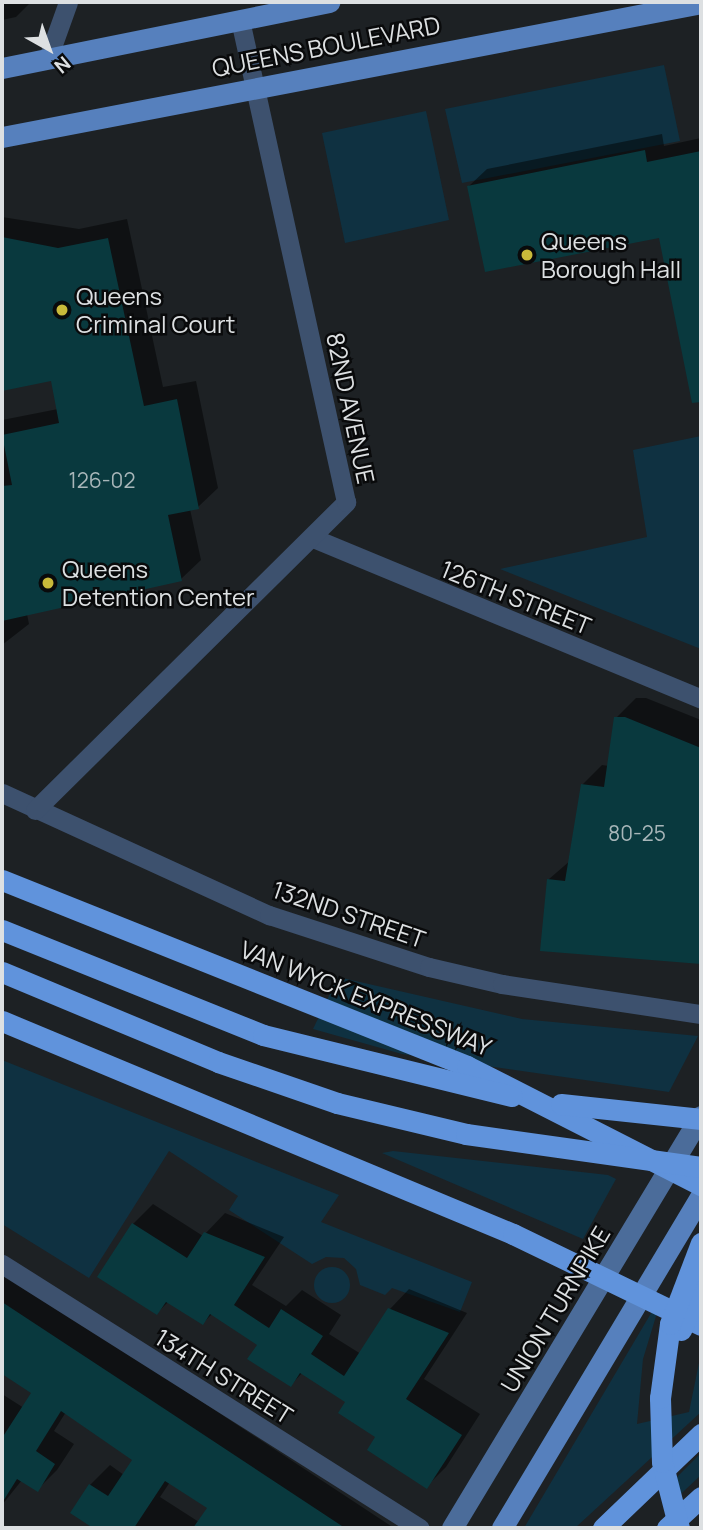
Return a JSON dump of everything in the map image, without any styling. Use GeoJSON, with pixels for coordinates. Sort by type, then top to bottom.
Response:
{"type":"FeatureCollection","features":[{"type":"Feature","properties":{"kind":"highway","name":"VAN WYCK EXPRESSWAY"},"geometry":{"type":"LineString","coordinates":[[2,880],[467,1066],[701,1185]]}},
{"type":"Feature","properties":{"kind":"highway"},"geometry":{"type":"LineString","coordinates":[[2,930],[219,1019],[308,1049],[520,1098],[701,1117]]}},
{"type":"Feature","properties":{"kind":"highway"},"geometry":{"type":"LineString","coordinates":[[2,972],[218,1062],[337,1103],[477,1136],[701,1167]]}},
{"type":"Feature","properties":{"kind":"highway"},"geometry":{"type":"LineString","coordinates":[[2,1021],[513,1234],[701,1325]]}},
{"type":"Feature","properties":{"kind":"highway"},"geometry":{"type":"LineString","coordinates":[[678,1528],[661,1450],[663,1374],[670,1324],[701,1243]]}},
{"type":"Feature","properties":{"kind":"highway"},"geometry":{"type":"LineString","coordinates":[[663,1374],[701,1286]]}},
{"type":"Feature","properties":{"kind":"highway"},"geometry":{"type":"LineString","coordinates":[[603,1528],[701,1434]]}},
{"type":"Feature","properties":{"kind":"highway"},"geometry":{"type":"LineString","coordinates":[[667,1528],[701,1497]]}},
{"type":"Feature","properties":{"kind":"main road","name":"QUEENS BOULEVARD"},"geometry":{"type":"LineString","coordinates":[[2,68],[330,2]]}},
{"type":"Feature","properties":{"kind":"main road","name":"QUEENS BOULEVARD"},"geometry":{"type":"LineString","coordinates":[[2,137],[256,85],[701,3]]}},
{"type":"Feature","properties":{"kind":"main road","name":"UNION TURNPIKE"},"geometry":{"type":"LineString","coordinates":[[452,1528],[701,1117]]}},
{"type":"Feature","properties":{"kind":"main road"},"geometry":{"type":"LineString","coordinates":[[502,1528],[701,1196]]}},
{"type":"Feature","properties":{"kind":"street"},"geometry":{"type":"LineString","coordinates":[[48,58],[68,2]]}},
{"type":"Feature","properties":{"kind":"street","name":"82ND AVENUE"},"geometry":{"type":"LineString","coordinates":[[35,810],[313,538],[346,502],[240,20]]}},
{"type":"Feature","properties":{"kind":"street","name":"126TH STREET"},"geometry":{"type":"LineString","coordinates":[[313,538],[701,699]]}},
{"type":"Feature","properties":{"kind":"street","name":"132ND STREET"},"geometry":{"type":"LineString","coordinates":[[2,793],[269,915],[429,967],[701,1014]]}},
{"type":"Feature","properties":{"kind":"street","name":"134TH STREET"},"geometry":{"type":"LineString","coordinates":[[2,1264],[420,1528]]}},
{"type":"Feature","properties":{"kind":"shaded area"},"geometry":{"type":"Polygon","coordinates":[[[664,65],[680,141],[462,183],[445,109],[664,65]]]}},
{"type":"Feature","properties":{"kind":"shaded area"},"geometry":{"type":"Polygon","coordinates":[[[426,111],[449,220],[345,243],[322,133],[426,111]]]}},
{"type":"Feature","properties":{"kind":"shaded area"},"geometry":{"type":"Polygon","coordinates":[[[701,436],[701,649],[500,569],[647,537],[633,450],[701,436]]]}},
{"type":"Feature","properties":{"kind":"shaded area"},"geometry":{"type":"Polygon","coordinates":[[[338,977],[522,1019],[698,1036],[669,1092],[402,1054],[313,1029],[338,977]]]}},
{"type":"Feature","properties":{"kind":"shaded area"},"geometry":{"type":"Polygon","coordinates":[[[2,1060],[339,1195],[321,1222],[472,1282],[460,1312],[392,1288],[385,1295],[360,1285],[356,1269],[344,1258],[326,1257],[312,1264],[229,1210],[238,1196],[169,1151],[89,1278],[2,1224],[2,1060]]]}},
{"type":"Feature","properties":{"kind":"shaded area"},"geometry":{"type":"Polygon","coordinates":[[[393,1151],[608,1175],[616,1179],[583,1239],[382,1153],[393,1151]]]}},
{"type":"Feature","properties":{"kind":"shaded area"},"geometry":{"type":"Polygon","coordinates":[[[332,1267],[345,1272],[350,1285],[345,1298],[332,1303],[319,1298],[314,1285],[319,1272],[332,1267]]]}},
{"type":"Feature","properties":{"kind":"shaded area"},"geometry":{"type":"Polygon","coordinates":[[[663,1293],[643,1359],[637,1424],[689,1412],[701,1353],[701,1412],[575,1528],[524,1528],[663,1293]]]}},
{"type":"Feature","properties":{"kind":"shaded area"},"geometry":{"type":"Polygon","coordinates":[[[701,1453],[701,1475],[666,1508],[660,1494],[701,1453]]]}},
{"type":"Feature","properties":{"kind":"building","name":"Queens Borough Hall"},"geometry":{"type":"Polygon","coordinates":[[[645,150],[647,162],[701,151],[701,402],[692,403],[659,238],[485,272],[467,186],[645,150]]]}},
{"type":"Feature","properties":{"kind":"building"},"geometry":{"type":"Polygon","coordinates":[[[2,237],[58,248],[108,238],[144,406],[177,399],[199,509],[168,515],[182,581],[2,621],[2,486],[12,485],[2,435],[59,423],[51,381],[2,391],[2,237]]]}},
{"type":"Feature","properties":{"kind":"building"},"geometry":{"type":"Polygon","coordinates":[[[614,717],[625,717],[701,748],[701,964],[540,951],[547,879],[565,881],[581,784],[604,787],[614,717]]]}},
{"type":"Feature","properties":{"kind":"building"},"geometry":{"type":"Polygon","coordinates":[[[132,1223],[187,1258],[204,1232],[265,1257],[234,1305],[269,1328],[281,1309],[323,1336],[311,1354],[344,1376],[388,1308],[449,1333],[406,1399],[462,1435],[427,1489],[367,1450],[375,1437],[338,1413],[345,1402],[300,1373],[291,1387],[247,1359],[257,1345],[210,1314],[203,1325],[166,1302],[157,1315],[97,1277],[132,1223]]]}},
{"type":"Feature","properties":{"kind":"building"},"geometry":{"type":"Polygon","coordinates":[[[2,1302],[345,1528],[193,1528],[207,1508],[165,1481],[134,1528],[93,1528],[70,1513],[89,1484],[108,1496],[132,1460],[61,1411],[36,1451],[55,1464],[38,1492],[17,1479],[2,1503],[2,1438],[31,1393],[2,1374],[2,1302]]]}},
{"type":"Feature","properties":{"kind":"place","name":"Queens Borough Hall"},"geometry":{"type":"Point","coordinates":[527,255]}},
{"type":"Feature","properties":{"kind":"place","name":"Queens Criminal Court"},"geometry":{"type":"Point","coordinates":[62,310]}},
{"type":"Feature","properties":{"kind":"place","name":"Queens Detention Center"},"geometry":{"type":"Point","coordinates":[48,583]}}]}
